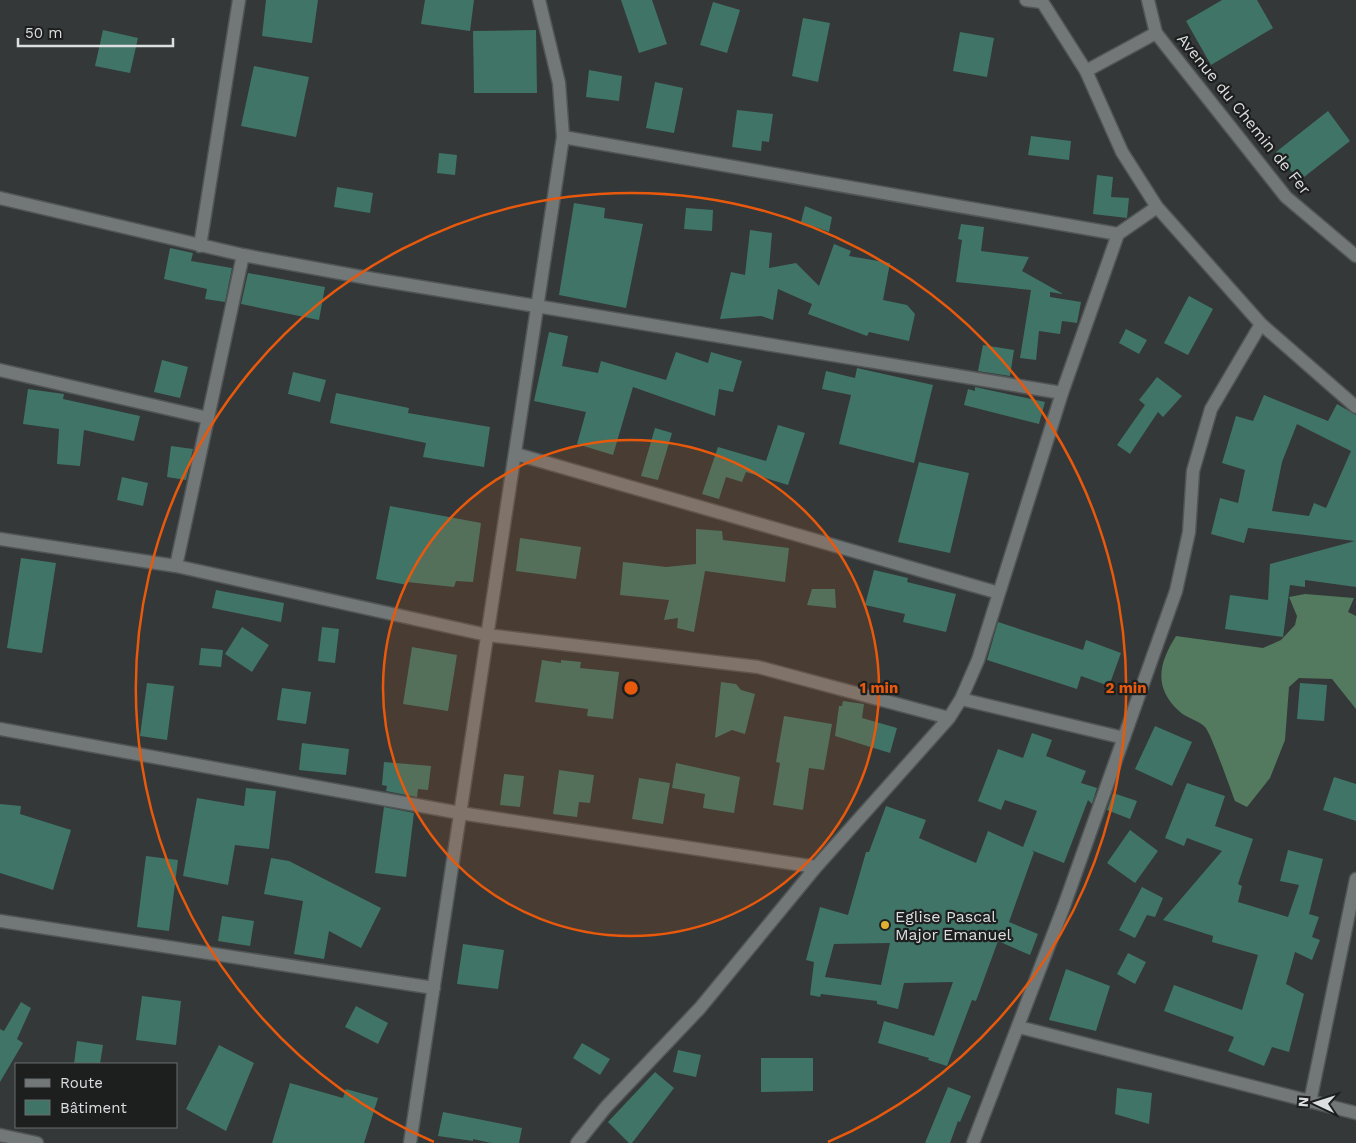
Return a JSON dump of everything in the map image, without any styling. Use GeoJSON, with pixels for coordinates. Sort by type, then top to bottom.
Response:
{"type":"FeatureCollection","features":[{"type":"Feature","properties":{"kind":"street"},"geometry":{"type":"LineString","coordinates":[[200,246],[239,0]]}},
{"type":"Feature","properties":{"kind":"street"},"geometry":{"type":"LineString","coordinates":[[410,1143],[563,137],[559,83],[538,0]]}},
{"type":"Feature","properties":{"kind":"street"},"geometry":{"type":"LineString","coordinates":[[1026,0],[1041,1],[1086,71],[1122,152],[1157,207],[1261,324],[1356,407]]}},
{"type":"Feature","properties":{"kind":"street","name":"Avenue du Chemin de Fer"},"geometry":{"type":"LineString","coordinates":[[1148,0],[1156,33],[1286,197],[1356,256]]}},
{"type":"Feature","properties":{"kind":"street"},"geometry":{"type":"LineString","coordinates":[[1086,71],[1156,33]]}},
{"type":"Feature","properties":{"kind":"street"},"geometry":{"type":"LineString","coordinates":[[563,137],[1118,234]]}},
{"type":"Feature","properties":{"kind":"street"},"geometry":{"type":"LineString","coordinates":[[0,198],[243,255],[537,307],[1062,394]]}},
{"type":"Feature","properties":{"kind":"street"},"geometry":{"type":"LineString","coordinates":[[577,1143],[606,1107],[700,1008],[816,867],[949,718],[961,699],[978,660],[1062,394],[1118,234],[1157,207]]}},
{"type":"Feature","properties":{"kind":"street"},"geometry":{"type":"LineString","coordinates":[[176,566],[243,255]]}},
{"type":"Feature","properties":{"kind":"street"},"geometry":{"type":"LineString","coordinates":[[972,1143],[1019,1027],[1176,591],[1189,532],[1193,471],[1211,409],[1261,324]]}},
{"type":"Feature","properties":{"kind":"street"},"geometry":{"type":"LineString","coordinates":[[0,370],[208,418]]}},
{"type":"Feature","properties":{"kind":"street"},"geometry":{"type":"LineString","coordinates":[[516,454],[999,592]]}},
{"type":"Feature","properties":{"kind":"street"},"geometry":{"type":"LineString","coordinates":[[0,539],[176,566],[487,635],[758,667],[949,718]]}},
{"type":"Feature","properties":{"kind":"street"},"geometry":{"type":"LineString","coordinates":[[961,699],[1124,738]]}},
{"type":"Feature","properties":{"kind":"street"},"geometry":{"type":"LineString","coordinates":[[0,729],[460,813],[816,867]]}},
{"type":"Feature","properties":{"kind":"street"},"geometry":{"type":"LineString","coordinates":[[1310,1102],[1356,879]]}},
{"type":"Feature","properties":{"kind":"street"},"geometry":{"type":"LineString","coordinates":[[0,921],[434,988]]}},
{"type":"Feature","properties":{"kind":"street"},"geometry":{"type":"LineString","coordinates":[[1019,1027],[1356,1113]]}},
{"type":"Feature","properties":{"kind":"street"},"geometry":{"type":"LineString","coordinates":[[0,1135],[37,1143]]}},
{"type":"Feature","properties":{"kind":"green space"},"geometry":{"type":"Polygon","coordinates":[[[1305,594],[1354,598],[1348,612],[1356,616],[1356,709],[1332,679],[1299,678],[1289,687],[1285,740],[1270,778],[1247,807],[1235,801],[1208,731],[1205,727],[1179,711],[1165,693],[1161,675],[1163,665],[1176,636],[1263,648],[1281,640],[1295,625],[1297,616],[1289,597],[1305,594]]]}},
{"type":"Feature","properties":{"kind":"building"},"geometry":{"type":"Polygon","coordinates":[[[266,0],[318,0],[312,43],[262,36],[266,0]]]}},
{"type":"Feature","properties":{"kind":"building"},"geometry":{"type":"Polygon","coordinates":[[[425,0],[474,0],[470,31],[421,24],[425,0]]]}},
{"type":"Feature","properties":{"kind":"building"},"geometry":{"type":"Polygon","coordinates":[[[621,0],[652,0],[667,44],[639,53],[621,0]]]}},
{"type":"Feature","properties":{"kind":"building"},"geometry":{"type":"Polygon","coordinates":[[[1222,0],[1257,0],[1273,28],[1211,65],[1186,21],[1222,0]]]}},
{"type":"Feature","properties":{"kind":"building"},"geometry":{"type":"Polygon","coordinates":[[[713,2],[740,10],[727,53],[700,45],[713,2]]]}},
{"type":"Feature","properties":{"kind":"building"},"geometry":{"type":"Polygon","coordinates":[[[803,18],[830,23],[818,82],[792,76],[803,18]]]}},
{"type":"Feature","properties":{"kind":"building"},"geometry":{"type":"Polygon","coordinates":[[[103,30],[138,38],[130,73],[95,66],[103,30]]]}},
{"type":"Feature","properties":{"kind":"building"},"geometry":{"type":"Polygon","coordinates":[[[536,30],[537,93],[474,93],[473,31],[536,30]]]}},
{"type":"Feature","properties":{"kind":"building"},"geometry":{"type":"Polygon","coordinates":[[[960,32],[994,38],[987,77],[953,71],[960,32]]]}},
{"type":"Feature","properties":{"kind":"building"},"geometry":{"type":"Polygon","coordinates":[[[254,66],[309,77],[296,137],[241,126],[254,66]]]}},
{"type":"Feature","properties":{"kind":"building"},"geometry":{"type":"Polygon","coordinates":[[[589,70],[622,76],[619,101],[586,97],[589,70]]]}},
{"type":"Feature","properties":{"kind":"building"},"geometry":{"type":"Polygon","coordinates":[[[655,82],[683,88],[674,133],[646,128],[655,82]]]}},
{"type":"Feature","properties":{"kind":"building"},"geometry":{"type":"Polygon","coordinates":[[[737,110],[773,114],[769,142],[762,141],[761,151],[732,147],[737,110]]]}},
{"type":"Feature","properties":{"kind":"building"},"geometry":{"type":"Polygon","coordinates":[[[1328,111],[1350,141],[1299,181],[1276,152],[1328,111]]]}},
{"type":"Feature","properties":{"kind":"building"},"geometry":{"type":"Polygon","coordinates":[[[1031,136],[1071,141],[1069,160],[1028,155],[1031,136]]]}},
{"type":"Feature","properties":{"kind":"building"},"geometry":{"type":"Polygon","coordinates":[[[439,153],[457,155],[455,175],[437,173],[439,153]]]}},
{"type":"Feature","properties":{"kind":"building"},"geometry":{"type":"Polygon","coordinates":[[[1097,175],[1113,177],[1111,197],[1129,198],[1127,218],[1093,214],[1097,175]]]}},
{"type":"Feature","properties":{"kind":"building"},"geometry":{"type":"Polygon","coordinates":[[[337,187],[373,193],[370,213],[334,207],[337,187]]]}},
{"type":"Feature","properties":{"kind":"building"},"geometry":{"type":"Polygon","coordinates":[[[574,203],[605,208],[604,218],[643,224],[626,308],[559,295],[574,203]]]}},
{"type":"Feature","properties":{"kind":"building"},"geometry":{"type":"Polygon","coordinates":[[[805,206],[832,217],[829,232],[801,222],[805,206]]]}},
{"type":"Feature","properties":{"kind":"building"},"geometry":{"type":"Polygon","coordinates":[[[686,208],[713,210],[712,231],[684,229],[686,208]]]}},
{"type":"Feature","properties":{"kind":"building"},"geometry":{"type":"Polygon","coordinates":[[[961,224],[984,227],[981,251],[1029,257],[1022,271],[1063,294],[1050,292],[1050,297],[1081,302],[1077,323],[1062,321],[1060,334],[1039,331],[1036,360],[1020,358],[1031,290],[956,282],[962,240],[958,239],[961,224]]]}},
{"type":"Feature","properties":{"kind":"building"},"geometry":{"type":"Polygon","coordinates":[[[750,230],[772,233],[769,268],[796,263],[819,286],[834,244],[851,251],[849,256],[890,263],[883,300],[907,305],[915,314],[909,341],[869,332],[867,336],[808,314],[812,304],[778,289],[773,320],[761,316],[720,319],[731,272],[745,275],[750,230]]]}},
{"type":"Feature","properties":{"kind":"building"},"geometry":{"type":"Polygon","coordinates":[[[170,248],[193,253],[191,261],[232,268],[225,302],[205,299],[207,289],[164,279],[170,248]]]}},
{"type":"Feature","properties":{"kind":"building"},"geometry":{"type":"Polygon","coordinates":[[[248,273],[325,287],[319,320],[241,304],[248,273]]]}},
{"type":"Feature","properties":{"kind":"building"},"geometry":{"type":"Polygon","coordinates":[[[1189,296],[1213,309],[1188,355],[1164,343],[1189,296]]]}},
{"type":"Feature","properties":{"kind":"building"},"geometry":{"type":"Polygon","coordinates":[[[1126,329],[1147,340],[1139,354],[1119,343],[1126,329]]]}},
{"type":"Feature","properties":{"kind":"building"},"geometry":{"type":"Polygon","coordinates":[[[549,332],[568,336],[562,366],[598,373],[601,361],[666,380],[676,352],[708,363],[711,352],[742,361],[733,392],[719,389],[715,416],[633,387],[613,455],[577,444],[586,412],[534,401],[549,332]]]}},
{"type":"Feature","properties":{"kind":"building"},"geometry":{"type":"Polygon","coordinates":[[[983,345],[1014,350],[1010,376],[978,371],[983,345]]]}},
{"type":"Feature","properties":{"kind":"building"},"geometry":{"type":"Polygon","coordinates":[[[162,360],[188,367],[180,398],[154,392],[162,360]]]}},
{"type":"Feature","properties":{"kind":"building"},"geometry":{"type":"Polygon","coordinates":[[[857,368],[933,385],[914,463],[839,444],[851,395],[822,389],[826,371],[855,378],[857,368]]]}},
{"type":"Feature","properties":{"kind":"building"},"geometry":{"type":"Polygon","coordinates":[[[293,372],[326,380],[320,402],[288,394],[293,372]]]}},
{"type":"Feature","properties":{"kind":"building"},"geometry":{"type":"Polygon","coordinates":[[[1157,377],[1182,396],[1163,417],[1158,412],[1130,454],[1117,445],[1145,405],[1139,400],[1157,377]]]}},
{"type":"Feature","properties":{"kind":"building"},"geometry":{"type":"Polygon","coordinates":[[[975,387],[1045,402],[1039,424],[964,405],[968,389],[975,391],[975,387]]]}},
{"type":"Feature","properties":{"kind":"building"},"geometry":{"type":"Polygon","coordinates":[[[28,389],[64,394],[63,399],[140,416],[134,441],[84,430],[80,466],[57,464],[59,429],[23,424],[28,389]]]}},
{"type":"Feature","properties":{"kind":"building"},"geometry":{"type":"Polygon","coordinates":[[[336,393],[409,408],[408,413],[490,427],[484,467],[423,457],[426,443],[330,423],[336,393]]]}},
{"type":"Feature","properties":{"kind":"building"},"geometry":{"type":"Polygon","coordinates":[[[1264,395],[1328,421],[1337,404],[1356,415],[1356,587],[1305,580],[1305,587],[1290,585],[1283,637],[1225,629],[1230,595],[1268,600],[1270,564],[1355,541],[1248,528],[1244,543],[1211,534],[1220,498],[1238,503],[1245,470],[1222,463],[1236,416],[1253,421],[1264,395]],[[1297,424],[1282,462],[1272,511],[1309,516],[1314,503],[1326,508],[1351,451],[1297,424]]]}},
{"type":"Feature","properties":{"kind":"building"},"geometry":{"type":"Polygon","coordinates":[[[778,425],[805,433],[788,485],[746,472],[742,482],[726,477],[719,499],[702,494],[718,447],[766,461],[778,425]]]}},
{"type":"Feature","properties":{"kind":"building"},"geometry":{"type":"Polygon","coordinates":[[[655,428],[672,433],[658,480],[641,476],[655,428]]]}},
{"type":"Feature","properties":{"kind":"building"},"geometry":{"type":"Polygon","coordinates":[[[171,446],[193,449],[186,480],[167,477],[171,446]]]}},
{"type":"Feature","properties":{"kind":"building"},"geometry":{"type":"Polygon","coordinates":[[[919,462],[969,473],[950,553],[898,542],[919,462]]]}},
{"type":"Feature","properties":{"kind":"building"},"geometry":{"type":"Polygon","coordinates":[[[122,477],[148,483],[143,506],[117,500],[122,477]]]}},
{"type":"Feature","properties":{"kind":"building"},"geometry":{"type":"Polygon","coordinates":[[[390,506],[481,523],[473,582],[456,581],[454,587],[407,582],[407,585],[376,579],[390,506]]]}},
{"type":"Feature","properties":{"kind":"building"},"geometry":{"type":"Polygon","coordinates":[[[696,529],[722,531],[723,540],[789,548],[785,582],[705,571],[694,632],[677,628],[678,618],[664,620],[669,600],[620,595],[623,562],[666,567],[696,564],[696,529]]]}},
{"type":"Feature","properties":{"kind":"building"},"geometry":{"type":"Polygon","coordinates":[[[520,538],[581,547],[576,579],[516,571],[520,538]]]}},
{"type":"Feature","properties":{"kind":"building"},"geometry":{"type":"Polygon","coordinates":[[[21,558],[56,563],[42,653],[7,648],[21,558]]]}},
{"type":"Feature","properties":{"kind":"building"},"geometry":{"type":"Polygon","coordinates":[[[874,570],[908,578],[907,582],[956,594],[946,632],[903,622],[905,614],[865,605],[874,570]]]}},
{"type":"Feature","properties":{"kind":"building"},"geometry":{"type":"Polygon","coordinates":[[[812,589],[835,589],[836,608],[807,605],[812,589]]]}},
{"type":"Feature","properties":{"kind":"building"},"geometry":{"type":"Polygon","coordinates":[[[216,590],[284,603],[281,622],[212,608],[216,590]]]}},
{"type":"Feature","properties":{"kind":"building"},"geometry":{"type":"Polygon","coordinates":[[[998,622],[1083,650],[1086,640],[1121,653],[1109,686],[1081,676],[1077,689],[987,660],[998,622]]]}},
{"type":"Feature","properties":{"kind":"building"},"geometry":{"type":"Polygon","coordinates":[[[242,627],[269,645],[252,672],[225,654],[242,627]]]}},
{"type":"Feature","properties":{"kind":"building"},"geometry":{"type":"Polygon","coordinates":[[[322,627],[339,629],[335,663],[318,661],[322,627]]]}},
{"type":"Feature","properties":{"kind":"building"},"geometry":{"type":"Polygon","coordinates":[[[412,647],[457,655],[448,711],[403,704],[412,647]]]}},
{"type":"Feature","properties":{"kind":"building"},"geometry":{"type":"Polygon","coordinates":[[[201,648],[223,650],[221,667],[199,665],[201,648]]]}},
{"type":"Feature","properties":{"kind":"building"},"geometry":{"type":"Polygon","coordinates":[[[542,660],[561,663],[561,660],[581,662],[580,668],[619,672],[613,719],[587,716],[588,709],[535,702],[542,660]]]}},
{"type":"Feature","properties":{"kind":"building"},"geometry":{"type":"Polygon","coordinates":[[[721,682],[736,684],[741,690],[755,694],[745,734],[732,730],[715,738],[721,682]]]}},
{"type":"Feature","properties":{"kind":"building"},"geometry":{"type":"Polygon","coordinates":[[[147,683],[174,686],[167,740],[140,736],[147,683]]]}},
{"type":"Feature","properties":{"kind":"building"},"geometry":{"type":"Polygon","coordinates":[[[1300,683],[1327,685],[1324,721],[1297,719],[1300,683]]]}},
{"type":"Feature","properties":{"kind":"building"},"geometry":{"type":"Polygon","coordinates":[[[282,688],[311,692],[306,724],[277,720],[282,688]]]}},
{"type":"Feature","properties":{"kind":"building"},"geometry":{"type":"Polygon","coordinates":[[[843,701],[864,704],[862,718],[897,728],[890,753],[835,736],[839,706],[842,706],[843,701]]]}},
{"type":"Feature","properties":{"kind":"building"},"geometry":{"type":"Polygon","coordinates":[[[784,716],[832,724],[824,770],[809,768],[803,810],[773,805],[780,763],[776,762],[784,716]]]}},
{"type":"Feature","properties":{"kind":"building"},"geometry":{"type":"Polygon","coordinates":[[[1155,726],[1192,742],[1172,786],[1135,769],[1155,726]]]}},
{"type":"Feature","properties":{"kind":"building"},"geometry":{"type":"Polygon","coordinates":[[[1032,733],[1052,740],[1046,756],[1086,771],[1081,783],[1097,788],[1092,804],[1088,800],[1064,863],[1031,850],[1034,852],[1009,922],[1038,934],[1030,955],[998,941],[976,1001],[972,1000],[947,1066],[928,1060],[929,1058],[878,1043],[884,1021],[934,1036],[953,982],[904,983],[898,1009],[877,1004],[877,1001],[821,994],[820,997],[810,995],[814,962],[806,960],[820,907],[848,915],[866,852],[869,852],[886,806],[926,820],[919,838],[976,863],[988,831],[1023,847],[1037,811],[1005,800],[1001,810],[978,801],[998,749],[1023,758],[1032,733]],[[890,943],[834,944],[825,977],[881,985],[890,943]]]}},
{"type":"Feature","properties":{"kind":"building"},"geometry":{"type":"Polygon","coordinates":[[[302,743],[349,749],[346,775],[299,770],[302,743]]]}},
{"type":"Feature","properties":{"kind":"building"},"geometry":{"type":"Polygon","coordinates":[[[384,762],[431,766],[428,790],[418,789],[417,797],[386,791],[387,786],[382,785],[384,762]]]}},
{"type":"Feature","properties":{"kind":"building"},"geometry":{"type":"Polygon","coordinates":[[[676,763],[740,777],[734,813],[703,808],[705,794],[672,788],[676,763]]]}},
{"type":"Feature","properties":{"kind":"building"},"geometry":{"type":"Polygon","coordinates":[[[559,770],[594,775],[590,803],[579,802],[577,817],[553,814],[559,770]]]}},
{"type":"Feature","properties":{"kind":"building"},"geometry":{"type":"Polygon","coordinates":[[[504,774],[524,776],[520,807],[500,805],[504,774]]]}},
{"type":"Feature","properties":{"kind":"building"},"geometry":{"type":"Polygon","coordinates":[[[1334,777],[1356,784],[1356,821],[1323,810],[1334,777]]]}},
{"type":"Feature","properties":{"kind":"building"},"geometry":{"type":"Polygon","coordinates":[[[639,778],[670,783],[663,824],[632,819],[639,778]]]}},
{"type":"Feature","properties":{"kind":"building"},"geometry":{"type":"Polygon","coordinates":[[[1187,783],[1225,796],[1215,826],[1253,839],[1238,884],[1242,886],[1238,902],[1288,917],[1299,885],[1280,881],[1288,850],[1323,859],[1309,914],[1319,917],[1312,937],[1320,940],[1312,960],[1295,952],[1286,984],[1304,994],[1289,1052],[1272,1047],[1264,1066],[1228,1051],[1234,1037],[1164,1011],[1174,985],[1242,1010],[1258,955],[1212,942],[1213,936],[1163,920],[1222,851],[1187,838],[1184,846],[1165,838],[1187,783]]]}},
{"type":"Feature","properties":{"kind":"building"},"geometry":{"type":"Polygon","coordinates":[[[246,788],[276,791],[269,849],[235,845],[228,885],[183,876],[197,798],[244,806],[246,788]]]}},
{"type":"Feature","properties":{"kind":"building"},"geometry":{"type":"Polygon","coordinates":[[[1113,793],[1137,801],[1130,819],[1107,810],[1113,793]]]}},
{"type":"Feature","properties":{"kind":"building"},"geometry":{"type":"Polygon","coordinates":[[[0,804],[21,806],[20,814],[71,830],[53,890],[0,873],[0,804]]]}},
{"type":"Feature","properties":{"kind":"building"},"geometry":{"type":"Polygon","coordinates":[[[384,807],[414,813],[406,877],[375,873],[384,807]]]}},
{"type":"Feature","properties":{"kind":"building"},"geometry":{"type":"Polygon","coordinates":[[[1130,830],[1158,851],[1135,883],[1107,863],[1130,830]]]}},
{"type":"Feature","properties":{"kind":"building"},"geometry":{"type":"Polygon","coordinates":[[[146,856],[178,860],[169,931],[137,927],[146,856]]]}},
{"type":"Feature","properties":{"kind":"building"},"geometry":{"type":"Polygon","coordinates":[[[271,858],[289,861],[381,908],[361,948],[329,931],[324,959],[294,954],[303,901],[264,894],[271,858]]]}},
{"type":"Feature","properties":{"kind":"building"},"geometry":{"type":"Polygon","coordinates":[[[1142,887],[1163,898],[1155,917],[1147,915],[1135,938],[1119,930],[1142,887]]]}},
{"type":"Feature","properties":{"kind":"building"},"geometry":{"type":"Polygon","coordinates":[[[222,916],[254,921],[250,946],[218,941],[222,916]]]}},
{"type":"Feature","properties":{"kind":"building"},"geometry":{"type":"Polygon","coordinates":[[[463,944],[504,950],[498,989],[457,984],[463,944]]]}},
{"type":"Feature","properties":{"kind":"building"},"geometry":{"type":"Polygon","coordinates":[[[1128,953],[1146,962],[1135,984],[1117,974],[1128,953]]]}},
{"type":"Feature","properties":{"kind":"building"},"geometry":{"type":"Polygon","coordinates":[[[1066,969],[1110,986],[1096,1031],[1049,1020],[1066,969]]]}},
{"type":"Feature","properties":{"kind":"building"},"geometry":{"type":"Polygon","coordinates":[[[142,996],[181,1001],[176,1045],[136,1040],[142,996]]]}},
{"type":"Feature","properties":{"kind":"building"},"geometry":{"type":"Polygon","coordinates":[[[21,1002],[31,1008],[17,1039],[23,1043],[0,1082],[0,1029],[4,1031],[21,1002]]]}},
{"type":"Feature","properties":{"kind":"building"},"geometry":{"type":"Polygon","coordinates":[[[356,1006],[388,1023],[378,1044],[345,1027],[356,1006]]]}},
{"type":"Feature","properties":{"kind":"building"},"geometry":{"type":"Polygon","coordinates":[[[77,1041],[103,1045],[100,1063],[74,1063],[77,1041]]]}},
{"type":"Feature","properties":{"kind":"building"},"geometry":{"type":"Polygon","coordinates":[[[582,1043],[610,1059],[600,1075],[573,1058],[582,1043]]]}},
{"type":"Feature","properties":{"kind":"building"},"geometry":{"type":"Polygon","coordinates":[[[219,1045],[254,1063],[226,1131],[186,1109],[219,1045]]]}},
{"type":"Feature","properties":{"kind":"building"},"geometry":{"type":"Polygon","coordinates":[[[678,1050],[701,1055],[696,1077],[673,1072],[678,1050]]]}},
{"type":"Feature","properties":{"kind":"building"},"geometry":{"type":"Polygon","coordinates":[[[761,1058],[813,1058],[813,1091],[761,1092],[761,1058]]]}},
{"type":"Feature","properties":{"kind":"building"},"geometry":{"type":"Polygon","coordinates":[[[655,1072],[674,1088],[632,1143],[629,1143],[608,1122],[655,1072]]]}},
{"type":"Feature","properties":{"kind":"building"},"geometry":{"type":"Polygon","coordinates":[[[290,1083],[343,1098],[346,1089],[378,1098],[364,1143],[272,1143],[290,1083]]]}},
{"type":"Feature","properties":{"kind":"building"},"geometry":{"type":"Polygon","coordinates":[[[948,1087],[971,1096],[960,1122],[958,1121],[950,1143],[925,1143],[948,1087]]]}},
{"type":"Feature","properties":{"kind":"building"},"geometry":{"type":"Polygon","coordinates":[[[1117,1088],[1152,1093],[1149,1124],[1115,1114],[1117,1088]]]}},
{"type":"Feature","properties":{"kind":"building"},"geometry":{"type":"Polygon","coordinates":[[[443,1112],[522,1128],[519,1143],[491,1143],[473,1139],[473,1141],[438,1136],[443,1112]]]}},
{"type":"Feature","properties":{"kind":"place","name":"Eglise Pascal Major Emanuel"},"geometry":{"type":"Point","coordinates":[885,925]}}]}
